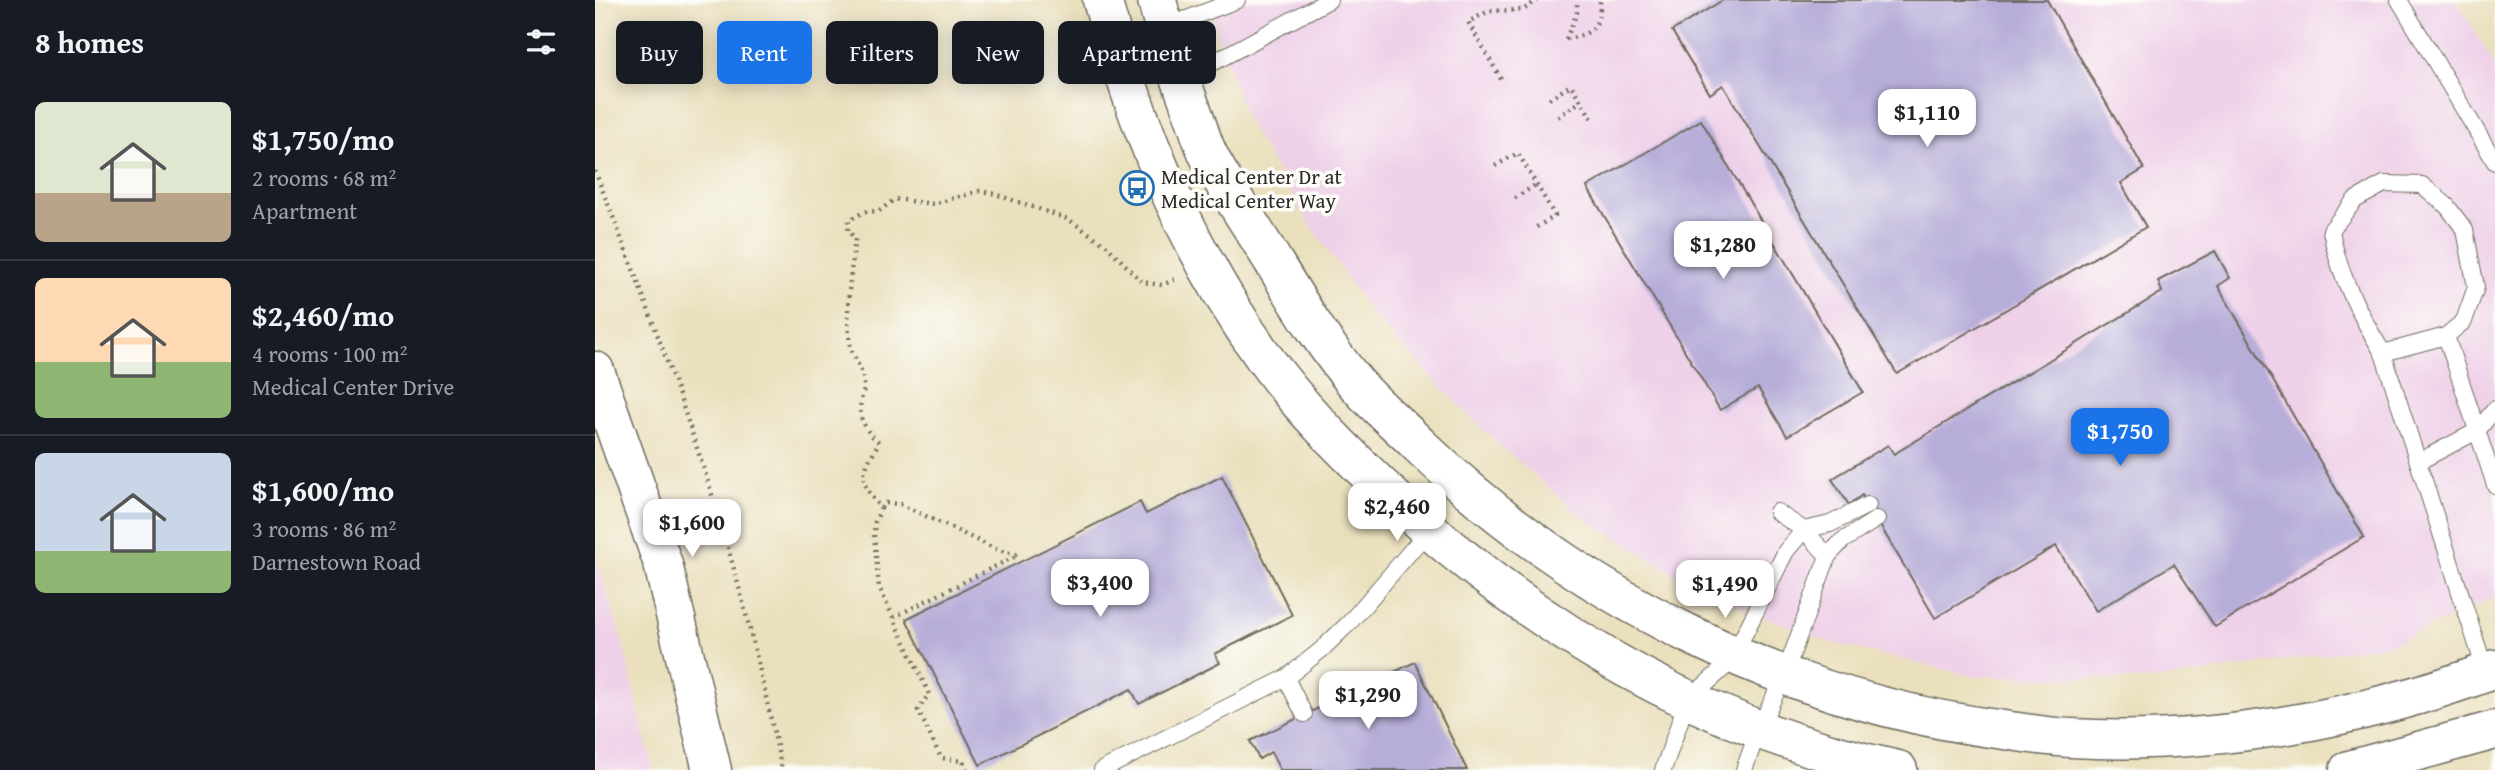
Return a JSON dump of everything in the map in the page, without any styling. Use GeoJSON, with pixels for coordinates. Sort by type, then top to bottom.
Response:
{"type":"FeatureCollection","features":[{"type":"Feature","properties":{"kind":"street"},"geometry":{"type":"LineString","coordinates":[[1102,0],[1108,21]]}},
{"type":"Feature","properties":{"kind":"street"},"geometry":{"type":"LineString","coordinates":[[1126,84],[1169,192],[1212,275],[1263,356],[1321,429],[1428,531],[1497,586],[1593,649],[1687,701],[1758,731],[1845,759],[1898,770]]}},
{"type":"Feature","properties":{"kind":"street"},"geometry":{"type":"LineString","coordinates":[[1183,84],[1209,157],[1310,321],[1355,383],[1462,486],[1569,565],[1622,599],[1691,637],[1784,676],[1843,697],[1959,724],[2071,738],[2150,738],[2255,731],[2492,680]]}},
{"type":"Feature","properties":{"kind":"street"},"geometry":{"type":"LineString","coordinates":[[595,371],[663,564],[712,770]]}},
{"type":"Feature","properties":{"kind":"street"},"geometry":{"type":"LineString","coordinates":[[2349,770],[2495,730]]}},
{"type":"Feature","properties":{"kind":"lane"},"geometry":{"type":"LineString","coordinates":[[1160,14],[1237,0]]}},
{"type":"Feature","properties":{"kind":"lane"},"geometry":{"type":"LineString","coordinates":[[1216,61],[1329,0]]}},
{"type":"Feature","properties":{"kind":"lane"},"geometry":{"type":"LineString","coordinates":[[2399,0],[2495,162]]}},
{"type":"Feature","properties":{"kind":"lane"},"geometry":{"type":"LineString","coordinates":[[2383,353],[2446,336],[2464,321],[2476,287],[2465,230],[2447,206],[2422,185],[2384,184],[2355,200],[2331,230],[2340,267],[2362,317],[2383,353],[2492,680]]}},
{"type":"Feature","properties":{"kind":"lane"},"geometry":{"type":"LineString","coordinates":[[2446,336],[2495,485]]}},
{"type":"Feature","properties":{"kind":"lane"},"geometry":{"type":"LineString","coordinates":[[2418,462],[2477,431],[2495,409]]}},
{"type":"Feature","properties":{"kind":"lane"},"geometry":{"type":"LineString","coordinates":[[1777,512],[1804,530],[1828,556]]}},
{"type":"Feature","properties":{"kind":"lane"},"geometry":{"type":"LineString","coordinates":[[1663,770],[1687,701],[1736,657],[1786,551],[1804,530],[1873,512],[1828,556],[1784,676],[1758,731],[1744,770]]}},
{"type":"Feature","properties":{"kind":"lane"},"geometry":{"type":"LineString","coordinates":[[1102,770],[1286,678],[1350,622],[1428,531]]}},
{"type":"Feature","properties":{"kind":"lane"},"geometry":{"type":"LineString","coordinates":[[1286,678],[1304,715]]}},
{"type":"Feature","properties":{"kind":"path"},"geometry":{"type":"LineString","coordinates":[[1501,79],[1468,22],[1489,11],[1523,10],[1538,0]]}},
{"type":"Feature","properties":{"kind":"path"},"geometry":{"type":"LineString","coordinates":[[1577,0],[1577,13],[1566,39],[1583,37],[1591,31],[1598,20],[1600,0]]}},
{"type":"Feature","properties":{"kind":"path"},"geometry":{"type":"LineString","coordinates":[[1549,99],[1571,85],[1594,122]]}},
{"type":"Feature","properties":{"kind":"path"},"geometry":{"type":"LineString","coordinates":[[1558,117],[1581,101]]}},
{"type":"Feature","properties":{"kind":"path"},"geometry":{"type":"LineString","coordinates":[[1495,166],[1518,153],[1555,216],[1535,228]]}},
{"type":"Feature","properties":{"kind":"path"},"geometry":{"type":"LineString","coordinates":[[595,171],[665,356],[719,517],[759,663],[782,770]]}},
{"type":"Feature","properties":{"kind":"path"},"geometry":{"type":"LineString","coordinates":[[1515,198],[1537,184]]}},
{"type":"Feature","properties":{"kind":"path"},"geometry":{"type":"LineString","coordinates":[[881,508],[864,487],[866,469],[879,442],[866,430],[862,421],[860,410],[865,382],[849,341],[849,276],[855,239],[847,225],[853,216],[879,211],[895,199],[933,204],[980,191],[992,193],[1068,219],[1106,245],[1142,282],[1162,285],[1177,278]]}},
{"type":"Feature","properties":{"kind":"path"},"geometry":{"type":"LineString","coordinates":[[894,617],[1018,555],[998,550],[893,502],[881,508],[875,522],[879,587],[929,694],[918,710],[941,758],[963,761],[967,770]]}},
{"type":"Feature","properties":{"kind":"shaded area"},"geometry":{"type":"Polygon","coordinates":[[[1206,0],[2456,0],[2495,66],[2495,597],[2391,644],[2155,680],[1972,676],[1825,641],[1700,590],[1576,512],[1480,427],[1371,314],[1306,218],[1246,119],[1216,30],[1216,21],[1213,21],[1206,0]]]}},
{"type":"Feature","properties":{"kind":"shaded area"},"geometry":{"type":"Polygon","coordinates":[[[595,555],[622,640],[653,770],[595,770],[595,555]]]}},
{"type":"Feature","properties":{"kind":"building"},"geometry":{"type":"Polygon","coordinates":[[[1723,0],[2047,0],[2144,169],[2121,183],[2146,227],[1897,374],[1723,85],[1710,94],[1672,31],[1723,0]]]}},
{"type":"Feature","properties":{"kind":"building"},"geometry":{"type":"Polygon","coordinates":[[[1701,120],[1863,392],[1787,436],[1758,388],[1720,410],[1587,187],[1701,120]]]}},
{"type":"Feature","properties":{"kind":"building"},"geometry":{"type":"Polygon","coordinates":[[[2215,251],[2230,278],[2218,286],[2364,537],[2215,627],[2174,564],[2096,611],[2056,546],[1935,618],[1862,495],[1849,505],[1832,479],[1888,445],[1894,454],[2162,292],[2158,281],[2215,251]]]}},
{"type":"Feature","properties":{"kind":"building"},"geometry":{"type":"Polygon","coordinates":[[[1222,476],[1292,615],[1215,654],[1220,663],[1139,704],[1131,689],[980,765],[906,619],[1140,502],[1146,514],[1222,476]]]}},
{"type":"Feature","properties":{"kind":"building"},"geometry":{"type":"Polygon","coordinates":[[[1415,662],[1467,770],[1280,770],[1271,752],[1259,759],[1250,741],[1415,662]]]}},
{"type":"Feature","properties":{"kind":"place","name":"Medical Center Dr at Medical Center Way"},"geometry":{"type":"Point","coordinates":[1137,188]}}]}
